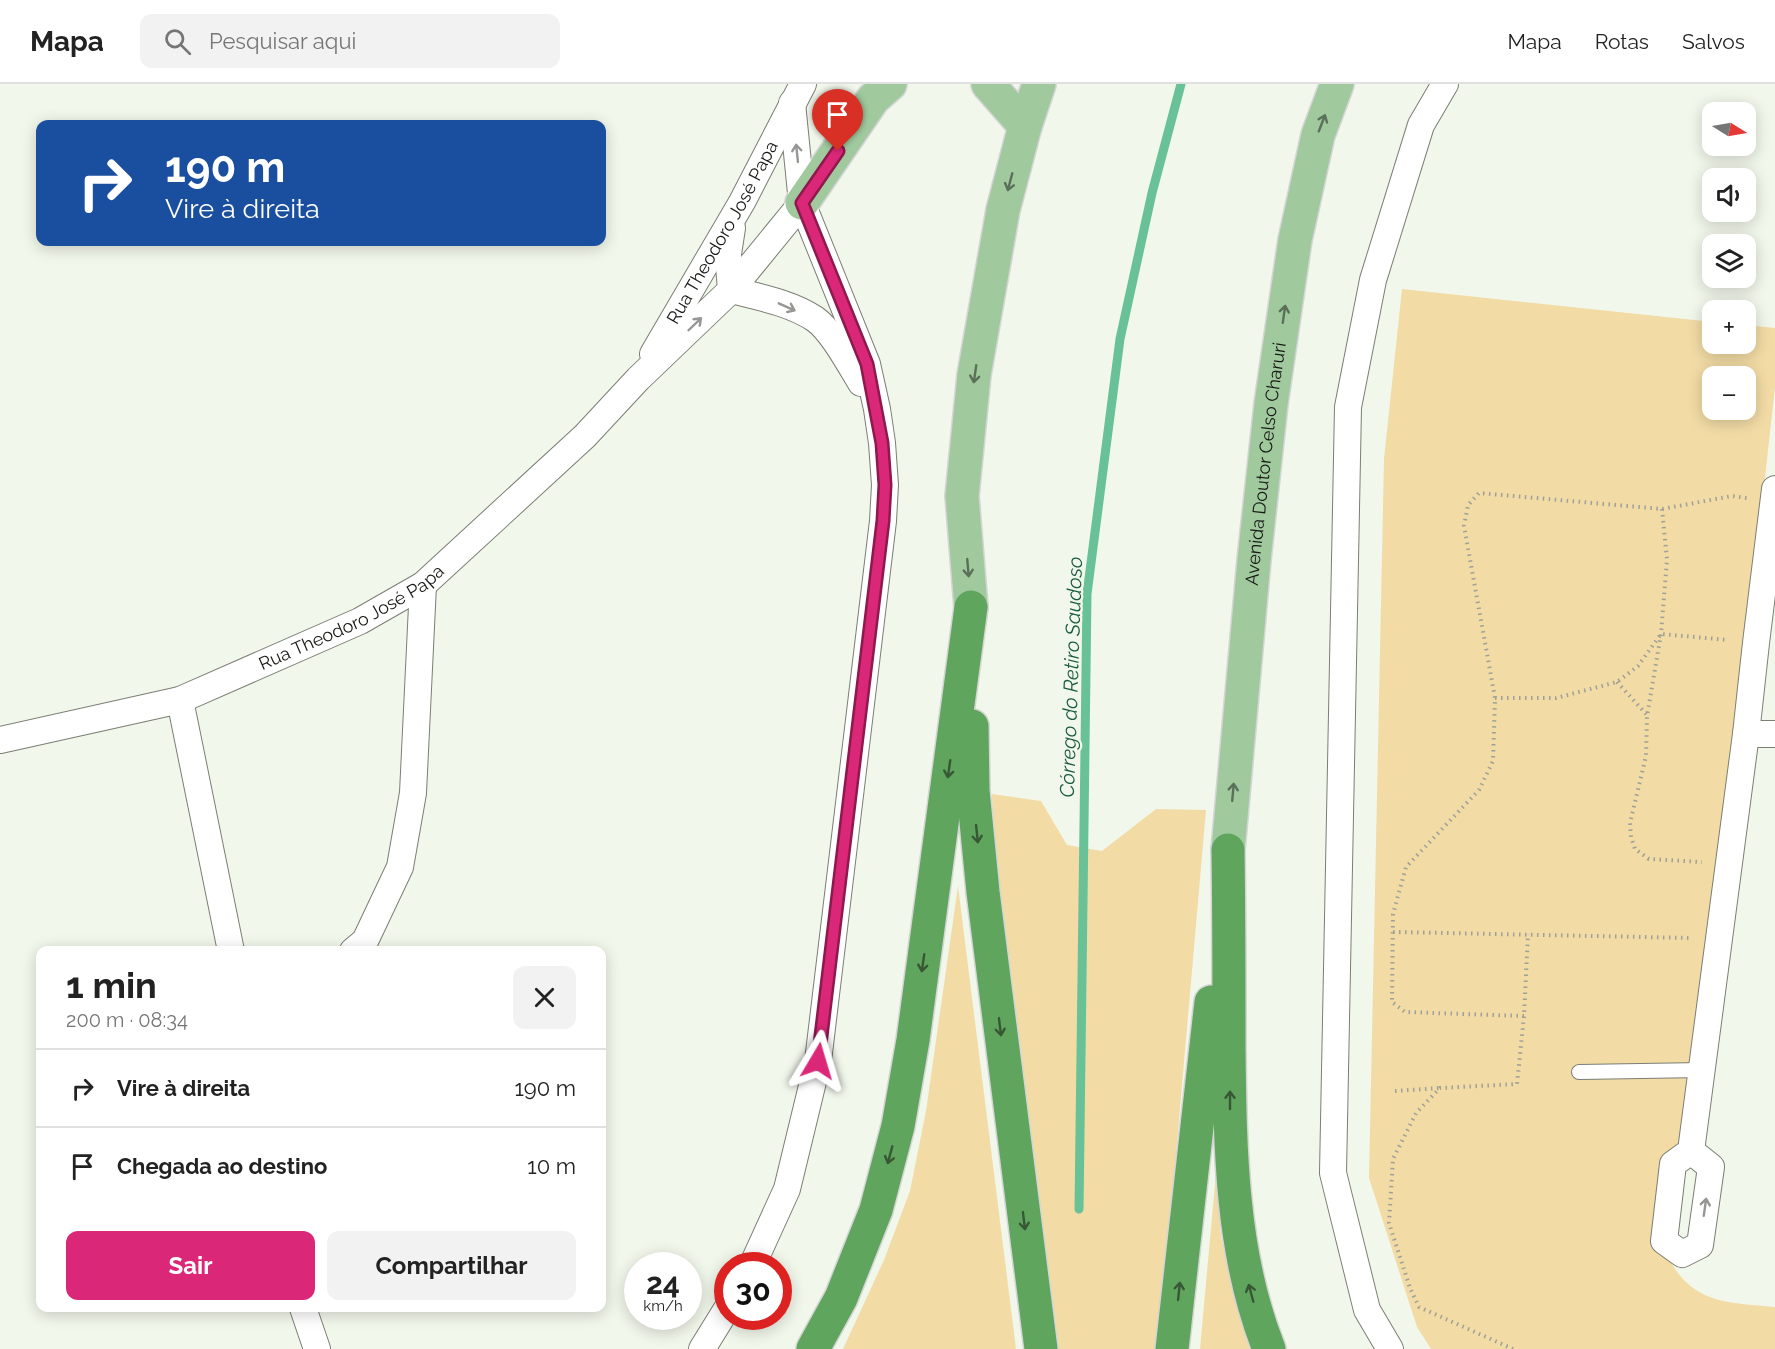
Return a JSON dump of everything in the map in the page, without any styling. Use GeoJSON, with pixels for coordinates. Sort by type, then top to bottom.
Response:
{"type":"FeatureCollection","features":[{"type":"Feature","properties":{"kind":"highway"},"geometry":{"type":"LineString","coordinates":[[813,1349],[841,1298],[876,1210],[898,1126],[913,1040],[971,607]]}},
{"type":"Feature","properties":{"kind":"highway"},"geometry":{"type":"LineString","coordinates":[[971,607],[974,802],[984,903],[1041,1349]]}},
{"type":"Feature","properties":{"kind":"highway"},"geometry":{"type":"LineString","coordinates":[[1173,1349],[1228,850]]}},
{"type":"Feature","properties":{"kind":"highway"},"geometry":{"type":"LineString","coordinates":[[1228,850],[1230,1134],[1236,1211],[1245,1272],[1259,1325],[1269,1349]]}},
{"type":"Feature","properties":{"kind":"main road"},"geometry":{"type":"LineString","coordinates":[[802,203],[873,99],[890,84]]}},
{"type":"Feature","properties":{"kind":"main road"},"geometry":{"type":"LineString","coordinates":[[988,84],[1025,126]]}},
{"type":"Feature","properties":{"kind":"main road"},"geometry":{"type":"LineString","coordinates":[[971,607],[962,496],[974,375],[1003,210],[1025,126],[1039,84]]}},
{"type":"Feature","properties":{"kind":"main road","name":"Avenida Doutor Celso Charuri"},"geometry":{"type":"LineString","coordinates":[[1228,850],[1270,404],[1295,240],[1318,135],[1337,84]]}},
{"type":"Feature","properties":{"kind":"street"},"geometry":{"type":"LineString","coordinates":[[1390,1349],[1367,1310],[1333,1173],[1348,407],[1373,280],[1421,125],[1445,84]]}},
{"type":"Feature","properties":{"kind":"street"},"geometry":{"type":"LineString","coordinates":[[758,1252],[787,1189],[818,1061],[883,521],[885,485],[877,409],[867,364],[802,203],[797,94]]}},
{"type":"Feature","properties":{"kind":"street","name":"Rua Theodoro José Papa"},"geometry":{"type":"LineString","coordinates":[[638,379],[742,202],[797,94]]}},
{"type":"Feature","properties":{"kind":"street"},"geometry":{"type":"LineString","coordinates":[[742,202],[730,236],[728,272],[731,290],[781,303],[816,320],[840,348],[877,409]]}},
{"type":"Feature","properties":{"kind":"street","name":"Rua Theodoro José Papa"},"geometry":{"type":"LineString","coordinates":[[0,740],[180,700],[360,621],[423,585],[585,436],[638,379],[731,290],[802,203]]}},
{"type":"Feature","properties":{"kind":"street"},"geometry":{"type":"LineString","coordinates":[[1691,1151],[1746,734],[1774,495]]}},
{"type":"Feature","properties":{"kind":"street"},"geometry":{"type":"LineString","coordinates":[[359,946],[365,941],[400,867],[413,792],[423,585]]}},
{"type":"Feature","properties":{"kind":"street"},"geometry":{"type":"LineString","coordinates":[[180,700],[230,946]]}},
{"type":"Feature","properties":{"kind":"street"},"geometry":{"type":"LineString","coordinates":[[1746,734],[1775,734]]}},
{"type":"Feature","properties":{"kind":"street"},"geometry":{"type":"LineString","coordinates":[[304,1312],[317,1349]]}},
{"type":"Feature","properties":{"kind":"street"},"geometry":{"type":"LineString","coordinates":[[702,1349],[714,1330]]}},
{"type":"Feature","properties":{"kind":"lane"},"geometry":{"type":"LineString","coordinates":[[1579,1072],[1703,1070]]}},
{"type":"Feature","properties":{"kind":"path"},"geometry":{"type":"LineString","coordinates":[[1524,1016],[1405,1012],[1392,1002],[1394,914],[1406,867],[1479,790],[1492,761],[1495,698],[1464,526],[1468,505],[1479,493],[1662,509],[1732,496],[1774,495]]}},
{"type":"Feature","properties":{"kind":"path"},"geometry":{"type":"LineString","coordinates":[[1662,509],[1667,560],[1661,634],[1647,716],[1646,756],[1630,823],[1631,837],[1635,849],[1649,859],[1729,864]]}},
{"type":"Feature","properties":{"kind":"path"},"geometry":{"type":"LineString","coordinates":[[1661,634],[1756,643]]}},
{"type":"Feature","properties":{"kind":"path"},"geometry":{"type":"LineString","coordinates":[[1495,698],[1556,698],[1617,682],[1638,666],[1661,634]]}},
{"type":"Feature","properties":{"kind":"path"},"geometry":{"type":"LineString","coordinates":[[1617,682],[1647,716]]}},
{"type":"Feature","properties":{"kind":"path"},"geometry":{"type":"LineString","coordinates":[[1393,932],[1719,939]]}},
{"type":"Feature","properties":{"kind":"path"},"geometry":{"type":"LineString","coordinates":[[1395,1091],[1517,1083],[1524,1016],[1528,934]]}},
{"type":"Feature","properties":{"kind":"path"},"geometry":{"type":"LineString","coordinates":[[1440,1088],[1416,1113],[1393,1159],[1389,1223],[1410,1288],[1419,1307],[1513,1349]]}},
{"type":"Feature","properties":{"kind":"shaded area"},"geometry":{"type":"Polygon","coordinates":[[[1402,289],[1702,321],[1702,354],[1756,354],[1756,326],[1775,328],[1775,387],[1695,1115],[1664,1249],[1684,1281],[1709,1297],[1739,1304],[1775,1307],[1775,1349],[1431,1349],[1417,1327],[1369,1178],[1384,459],[1402,289]]]}},
{"type":"Feature","properties":{"kind":"shaded area"},"geometry":{"type":"Polygon","coordinates":[[[992,794],[1041,801],[1067,845],[1102,851],[1156,809],[1206,810],[1159,1349],[1059,1349],[994,861],[992,794]]]}},
{"type":"Feature","properties":{"kind":"shaded area"},"geometry":{"type":"Polygon","coordinates":[[[958,886],[1016,1349],[843,1349],[884,1260],[910,1191],[926,1111],[958,886]]]}},
{"type":"Feature","properties":{"kind":"shaded area"},"geometry":{"type":"Polygon","coordinates":[[[1216,1173],[1221,1237],[1244,1329],[1252,1349],[1200,1349],[1216,1173]]]}},
{"type":"Feature","properties":{"kind":"waterway","name":"Córrego do Retiro Saudoso"},"geometry":{"type":"LineString","coordinates":[[1079,1209],[1087,594],[1120,339],[1152,193],[1181,84]]}},
{"type":"Feature","properties":{"kind":"route"},"geometry":{"type":"LineString","coordinates":[[818,1061],[883,521],[885,485],[877,409],[867,364],[802,203],[838,151]]}}]}
